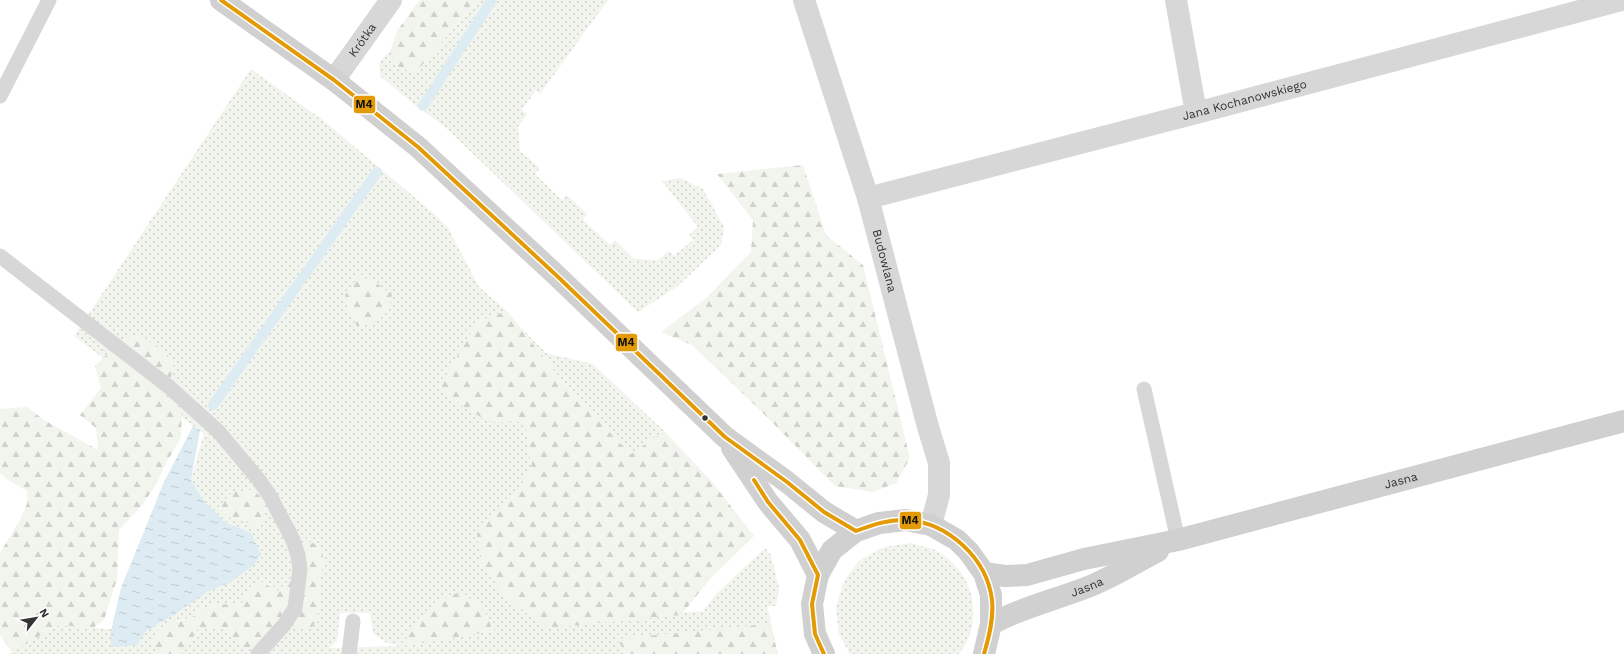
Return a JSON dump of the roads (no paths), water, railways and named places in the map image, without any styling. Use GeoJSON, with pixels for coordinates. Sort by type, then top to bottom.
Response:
{"type":"FeatureCollection","features":[{"type":"Feature","properties":{"kind":"street"},"geometry":{"type":"LineString","coordinates":[[221,0],[334,80],[429,157],[725,437],[787,482],[824,512],[856,531]]}},
{"type":"Feature","properties":{"kind":"street","name":"Krótka"},"geometry":{"type":"LineString","coordinates":[[334,80],[391,0]]}},
{"type":"Feature","properties":{"kind":"street","name":"Budowlana"},"geometry":{"type":"LineString","coordinates":[[804,0],[868,198],[928,427],[939,463],[939,495],[931,525]]}},
{"type":"Feature","properties":{"kind":"street"},"geometry":{"type":"LineString","coordinates":[[1176,0],[1196,113]]}},
{"type":"Feature","properties":{"kind":"street","name":"Jana Kochanowskiego"},"geometry":{"type":"LineString","coordinates":[[868,198],[1196,113],[1621,0]]}},
{"type":"Feature","properties":{"kind":"street","name":"Jasna"},"geometry":{"type":"LineString","coordinates":[[984,573],[1005,576],[1027,575],[1084,559],[1178,540],[1624,421]]}},
{"type":"Feature","properties":{"kind":"street"},"geometry":{"type":"LineString","coordinates":[[725,437],[768,502],[800,540],[818,575]]}},
{"type":"Feature","properties":{"kind":"street"},"geometry":{"type":"LineString","coordinates":[[824,654],[815,634],[812,604],[818,575],[832,550],[856,531],[879,523],[906,520],[931,525],[957,540],[969,552],[984,573],[991,595],[991,624],[984,654]]}},
{"type":"Feature","properties":{"kind":"street","name":"Jasna"},"geometry":{"type":"LineString","coordinates":[[991,624],[1009,614],[1095,584],[1178,540]]}},
{"type":"Feature","properties":{"kind":"lane"},"geometry":{"type":"LineString","coordinates":[[0,96],[49,0]]}},
{"type":"Feature","properties":{"kind":"lane"},"geometry":{"type":"LineString","coordinates":[[0,256],[168,386],[218,430],[259,480],[270,496],[293,540],[298,555],[300,569],[295,608],[284,625],[258,654]]}},
{"type":"Feature","properties":{"kind":"lane"},"geometry":{"type":"LineString","coordinates":[[1144,389],[1178,540]]}},
{"type":"Feature","properties":{"kind":"lane"},"geometry":{"type":"LineString","coordinates":[[349,654],[353,621]]}},
{"type":"Feature","properties":{"kind":"water"},"geometry":{"type":"Polygon","coordinates":[[[193,426],[200,430],[191,480],[204,501],[225,522],[251,533],[261,554],[254,565],[229,583],[209,591],[146,631],[137,645],[111,647],[111,631],[121,588],[164,482],[193,426]]]}},
{"type":"Feature","properties":{"kind":"waterway"},"geometry":{"type":"LineString","coordinates":[[423,106],[492,0]]}},
{"type":"Feature","properties":{"kind":"waterway"},"geometry":{"type":"LineString","coordinates":[[213,405],[377,172]]}}]}
